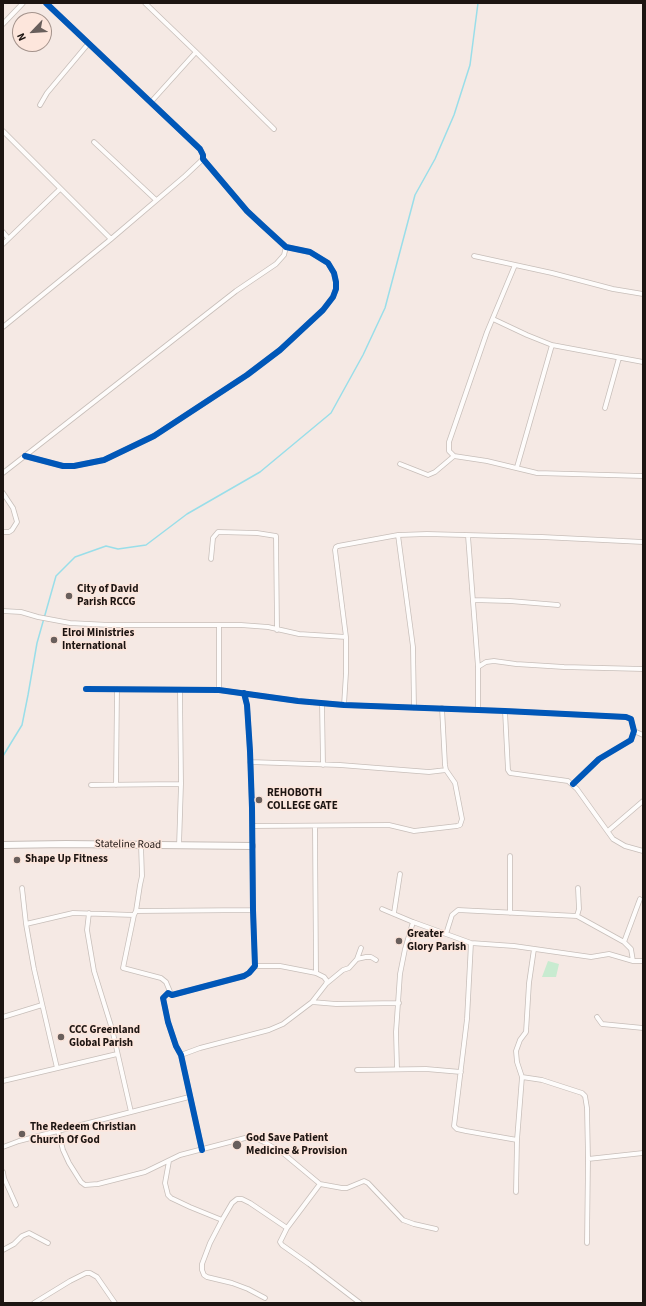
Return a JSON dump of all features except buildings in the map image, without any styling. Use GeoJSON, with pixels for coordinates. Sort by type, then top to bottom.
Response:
{"type":"FeatureCollection","features":[{"type":"Feature","properties":{"kind":"street"},"geometry":{"type":"LineString","coordinates":[[3,24],[23,3]]}},
{"type":"Feature","properties":{"kind":"street"},"geometry":{"type":"LineString","coordinates":[[25,456],[59,465],[74,466],[104,460],[154,436],[190,414],[247,375],[280,350],[323,310],[333,297],[336,289],[334,273],[328,263],[310,252],[286,247],[247,211],[203,159],[200,148],[46,3]]}},
{"type":"Feature","properties":{"kind":"street"},"geometry":{"type":"LineString","coordinates":[[145,3],[274,129]]}},
{"type":"Feature","properties":{"kind":"street"},"geometry":{"type":"LineString","coordinates":[[40,104],[51,88],[88,44]]}},
{"type":"Feature","properties":{"kind":"street"},"geometry":{"type":"LineString","coordinates":[[151,102],[196,52]]}},
{"type":"Feature","properties":{"kind":"street"},"geometry":{"type":"LineString","coordinates":[[3,131],[111,239]]}},
{"type":"Feature","properties":{"kind":"street"},"geometry":{"type":"LineString","coordinates":[[94,142],[156,200]]}},
{"type":"Feature","properties":{"kind":"street"},"geometry":{"type":"LineString","coordinates":[[3,327],[111,239],[203,159]]}},
{"type":"Feature","properties":{"kind":"street"},"geometry":{"type":"LineString","coordinates":[[3,244],[60,189]]}},
{"type":"Feature","properties":{"kind":"street"},"geometry":{"type":"LineString","coordinates":[[3,232],[8,238]]}},
{"type":"Feature","properties":{"kind":"street"},"geometry":{"type":"LineString","coordinates":[[3,473],[236,291],[276,264],[284,255],[286,247]]}},
{"type":"Feature","properties":{"kind":"street"},"geometry":{"type":"LineString","coordinates":[[474,256],[601,286],[643,294]]}},
{"type":"Feature","properties":{"kind":"street"},"geometry":{"type":"LineString","coordinates":[[516,265],[484,339],[449,442],[449,451],[454,456],[487,461],[537,473],[643,476]]}},
{"type":"Feature","properties":{"kind":"street"},"geometry":{"type":"LineString","coordinates":[[493,319],[552,345],[643,362]]}},
{"type":"Feature","properties":{"kind":"street"},"geometry":{"type":"LineString","coordinates":[[517,468],[552,345]]}},
{"type":"Feature","properties":{"kind":"street"},"geometry":{"type":"LineString","coordinates":[[605,408],[619,358]]}},
{"type":"Feature","properties":{"kind":"street"},"geometry":{"type":"LineString","coordinates":[[400,464],[428,475],[435,472],[454,456]]}},
{"type":"Feature","properties":{"kind":"street"},"geometry":{"type":"LineString","coordinates":[[3,493],[13,508],[17,522],[10,532],[3,532]]}},
{"type":"Feature","properties":{"kind":"street"},"geometry":{"type":"LineString","coordinates":[[211,559],[213,538],[218,532],[257,533],[276,536],[277,630]]}},
{"type":"Feature","properties":{"kind":"street"},"geometry":{"type":"LineString","coordinates":[[398,535],[413,647],[414,708]]}},
{"type":"Feature","properties":{"kind":"street"},"geometry":{"type":"LineString","coordinates":[[344,705],[346,637],[336,547],[398,535],[542,537],[643,542]]}},
{"type":"Feature","properties":{"kind":"street"},"geometry":{"type":"LineString","coordinates":[[468,536],[478,667],[478,710]]}},
{"type":"Feature","properties":{"kind":"street"},"geometry":{"type":"LineString","coordinates":[[473,600],[510,601],[558,606]]}},
{"type":"Feature","properties":{"kind":"street"},"geometry":{"type":"LineString","coordinates":[[3,611],[21,612],[70,623],[109,625],[246,625],[299,634],[346,637]]}},
{"type":"Feature","properties":{"kind":"street"},"geometry":{"type":"LineString","coordinates":[[219,625],[219,690]]}},
{"type":"Feature","properties":{"kind":"street"},"geometry":{"type":"LineString","coordinates":[[478,667],[486,662],[494,661],[557,667],[643,669]]}},
{"type":"Feature","properties":{"kind":"street"},"geometry":{"type":"LineString","coordinates":[[86,689],[219,690],[244,692],[298,701],[344,705],[442,708],[629,718],[633,722],[633,738],[629,742],[599,759],[573,784]]}},
{"type":"Feature","properties":{"kind":"street"},"geometry":{"type":"LineString","coordinates":[[116,785],[117,689]]}},
{"type":"Feature","properties":{"kind":"street"},"geometry":{"type":"LineString","coordinates":[[180,690],[182,784],[180,846]]}},
{"type":"Feature","properties":{"kind":"street"},"geometry":{"type":"LineString","coordinates":[[202,1150],[189,1097],[181,1055],[176,1046],[168,1022],[163,1001],[165,995],[168,993],[172,995],[244,976],[248,974],[255,966],[252,910],[250,762],[248,716],[244,692]]}},
{"type":"Feature","properties":{"kind":"street"},"geometry":{"type":"LineString","coordinates":[[322,703],[324,765]]}},
{"type":"Feature","properties":{"kind":"street"},"geometry":{"type":"LineString","coordinates":[[252,826],[389,825],[414,831],[450,828],[460,825],[462,819],[455,783],[446,770],[442,708]]}},
{"type":"Feature","properties":{"kind":"street"},"geometry":{"type":"LineString","coordinates":[[505,711],[508,770],[510,773],[564,779],[573,784],[617,842],[643,851]]}},
{"type":"Feature","properties":{"kind":"street"},"geometry":{"type":"LineString","coordinates":[[634,731],[643,735]]}},
{"type":"Feature","properties":{"kind":"street"},"geometry":{"type":"LineString","coordinates":[[250,762],[429,772],[446,770]]}},
{"type":"Feature","properties":{"kind":"street"},"geometry":{"type":"LineString","coordinates":[[91,785],[182,784]]}},
{"type":"Feature","properties":{"kind":"street"},"geometry":{"type":"LineString","coordinates":[[608,831],[643,801]]}},
{"type":"Feature","properties":{"kind":"street"},"geometry":{"type":"LineString","coordinates":[[315,826],[316,973]]}},
{"type":"Feature","properties":{"kind":"street","name":"Stateline Road"},"geometry":{"type":"LineString","coordinates":[[3,845],[66,844],[252,846]]}},
{"type":"Feature","properties":{"kind":"street"},"geometry":{"type":"LineString","coordinates":[[141,845],[142,876],[123,968],[161,978],[166,982],[172,995]]}},
{"type":"Feature","properties":{"kind":"street"},"geometry":{"type":"LineString","coordinates":[[510,856],[510,913]]}},
{"type":"Feature","properties":{"kind":"street"},"geometry":{"type":"LineString","coordinates":[[394,914],[400,874]]}},
{"type":"Feature","properties":{"kind":"street"},"geometry":{"type":"LineString","coordinates":[[22,888],[26,924],[34,969],[57,1068]]}},
{"type":"Feature","properties":{"kind":"street"},"geometry":{"type":"LineString","coordinates":[[577,916],[579,909],[578,888]]}},
{"type":"Feature","properties":{"kind":"street"},"geometry":{"type":"LineString","coordinates":[[624,942],[640,899]]}},
{"type":"Feature","properties":{"kind":"street"},"geometry":{"type":"LineString","coordinates":[[382,909],[412,922],[471,943],[534,949],[591,957],[609,954],[633,961],[643,961]]}},
{"type":"Feature","properties":{"kind":"street"},"geometry":{"type":"LineString","coordinates":[[26,924],[73,913],[252,910]]}},
{"type":"Feature","properties":{"kind":"street"},"geometry":{"type":"LineString","coordinates":[[446,934],[452,915],[458,910],[577,916],[624,942],[631,949],[633,961]]}},
{"type":"Feature","properties":{"kind":"street"},"geometry":{"type":"LineString","coordinates":[[89,913],[87,930],[94,972],[110,1023],[131,1112]]}},
{"type":"Feature","properties":{"kind":"street"},"geometry":{"type":"LineString","coordinates":[[397,1069],[396,1032],[403,961],[412,922]]}},
{"type":"Feature","properties":{"kind":"street"},"geometry":{"type":"LineString","coordinates":[[471,943],[467,1019],[454,1124],[455,1127],[466,1131],[517,1140]]}},
{"type":"Feature","properties":{"kind":"street"},"geometry":{"type":"LineString","coordinates":[[181,1055],[200,1048],[270,1030],[283,1024],[312,1002],[326,984],[343,970],[349,968],[357,959],[361,948]]}},
{"type":"Feature","properties":{"kind":"street"},"geometry":{"type":"LineString","coordinates":[[516,1192],[517,1140],[522,1077],[517,1062],[516,1051],[520,1040],[526,1032],[528,983],[534,949]]}},
{"type":"Feature","properties":{"kind":"street"},"geometry":{"type":"LineString","coordinates":[[357,959],[371,957],[376,960]]}},
{"type":"Feature","properties":{"kind":"street"},"geometry":{"type":"LineString","coordinates":[[255,966],[280,966],[316,973],[324,977],[327,981],[326,984]]}},
{"type":"Feature","properties":{"kind":"street"},"geometry":{"type":"LineString","coordinates":[[312,1002],[336,1004],[399,1003]]}},
{"type":"Feature","properties":{"kind":"street"},"geometry":{"type":"LineString","coordinates":[[3,1017],[42,1005]]}},
{"type":"Feature","properties":{"kind":"street"},"geometry":{"type":"LineString","coordinates":[[597,1016],[602,1024],[643,1028]]}},
{"type":"Feature","properties":{"kind":"street"},"geometry":{"type":"LineString","coordinates":[[3,1081],[117,1054]]}},
{"type":"Feature","properties":{"kind":"street"},"geometry":{"type":"LineString","coordinates":[[357,1070],[426,1069],[461,1072]]}},
{"type":"Feature","properties":{"kind":"street"},"geometry":{"type":"LineString","coordinates":[[522,1077],[542,1080],[583,1094],[585,1098],[587,1108],[588,1159],[587,1243]]}},
{"type":"Feature","properties":{"kind":"street"},"geometry":{"type":"LineString","coordinates":[[3,1147],[19,1141],[189,1097]]}},
{"type":"Feature","properties":{"kind":"street"},"geometry":{"type":"LineString","coordinates":[[58,1131],[63,1150],[69,1163],[81,1182],[86,1186],[145,1172],[184,1154],[253,1137],[266,1142],[284,1154],[320,1184],[347,1188],[364,1181],[368,1183],[403,1220],[436,1229]]}},
{"type":"Feature","properties":{"kind":"street"},"geometry":{"type":"LineString","coordinates":[[588,1159],[643,1153]]}},
{"type":"Feature","properties":{"kind":"street"},"geometry":{"type":"LineString","coordinates":[[169,1161],[165,1183],[168,1195],[190,1207],[222,1220]]}},
{"type":"Feature","properties":{"kind":"street"},"geometry":{"type":"LineString","coordinates":[[3,1172],[4,1178],[16,1205]]}},
{"type":"Feature","properties":{"kind":"street"},"geometry":{"type":"LineString","coordinates":[[320,1184],[280,1239],[282,1245],[360,1303]]}},
{"type":"Feature","properties":{"kind":"street"},"geometry":{"type":"LineString","coordinates":[[265,1298],[243,1287],[207,1277],[204,1275],[202,1270],[202,1264],[210,1243],[222,1220],[236,1199],[242,1199],[250,1203],[287,1228]]}},
{"type":"Feature","properties":{"kind":"street"},"geometry":{"type":"LineString","coordinates":[[3,1250],[14,1244],[22,1236],[29,1233],[48,1243]]}},
{"type":"Feature","properties":{"kind":"street"},"geometry":{"type":"LineString","coordinates":[[34,1303],[70,1281],[86,1273],[90,1273],[97,1277],[115,1303]]}},
{"type":"Feature","properties":{"kind":"green space"},"geometry":{"type":"Polygon","coordinates":[[[548,961],[559,964],[556,977],[542,977],[548,961]]]}},
{"type":"Feature","properties":{"kind":"waterway"},"geometry":{"type":"LineString","coordinates":[[3,756],[22,725],[37,643],[56,576],[75,557],[106,546],[118,549],[146,545],[187,514],[260,472],[331,413],[363,355],[385,308],[415,195],[435,159],[454,115],[470,65],[478,3]]}},
{"type":"Feature","properties":{"kind":"cycle path"},"geometry":{"type":"LineString","coordinates":[[25,456],[63,466],[74,466],[104,460],[154,436],[247,375],[280,350],[323,310],[333,297],[336,289],[334,273],[328,263],[310,252],[286,247],[262,225],[247,211],[203,159],[200,149],[46,3]]}},
{"type":"Feature","properties":{"kind":"cycle path"},"geometry":{"type":"LineString","coordinates":[[86,689],[219,690],[298,701],[344,705],[505,711],[626,717],[631,719],[634,731],[631,740],[599,759],[573,784]]}},
{"type":"Feature","properties":{"kind":"cycle path"},"geometry":{"type":"LineString","coordinates":[[202,1150],[181,1055],[176,1046],[168,1022],[163,998],[168,993],[172,995],[244,976],[255,966],[250,751],[247,705],[244,693]]}},
{"type":"Feature","properties":{"kind":"place","name":"City of David Parish RCCG"},"geometry":{"type":"Point","coordinates":[69,596]}},
{"type":"Feature","properties":{"kind":"place","name":"Elroi Ministries International"},"geometry":{"type":"Point","coordinates":[54,640]}},
{"type":"Feature","properties":{"kind":"place","name":"REHOBOTH COLLEGE GATE"},"geometry":{"type":"Point","coordinates":[259,800]}},
{"type":"Feature","properties":{"kind":"place","name":"Shape Up Fitness"},"geometry":{"type":"Point","coordinates":[17,860]}},
{"type":"Feature","properties":{"kind":"place","name":"Greater Glory Parish"},"geometry":{"type":"Point","coordinates":[399,941]}},
{"type":"Feature","properties":{"kind":"place","name":"CCC Greenland Global Parish"},"geometry":{"type":"Point","coordinates":[61,1037]}},
{"type":"Feature","properties":{"kind":"place","name":"The Redeem Christian Church Of God"},"geometry":{"type":"Point","coordinates":[22,1134]}},
{"type":"Feature","properties":{"kind":"place","name":"God Save Patient Medicine & Provision"},"geometry":{"type":"Point","coordinates":[237,1145]}}]}
